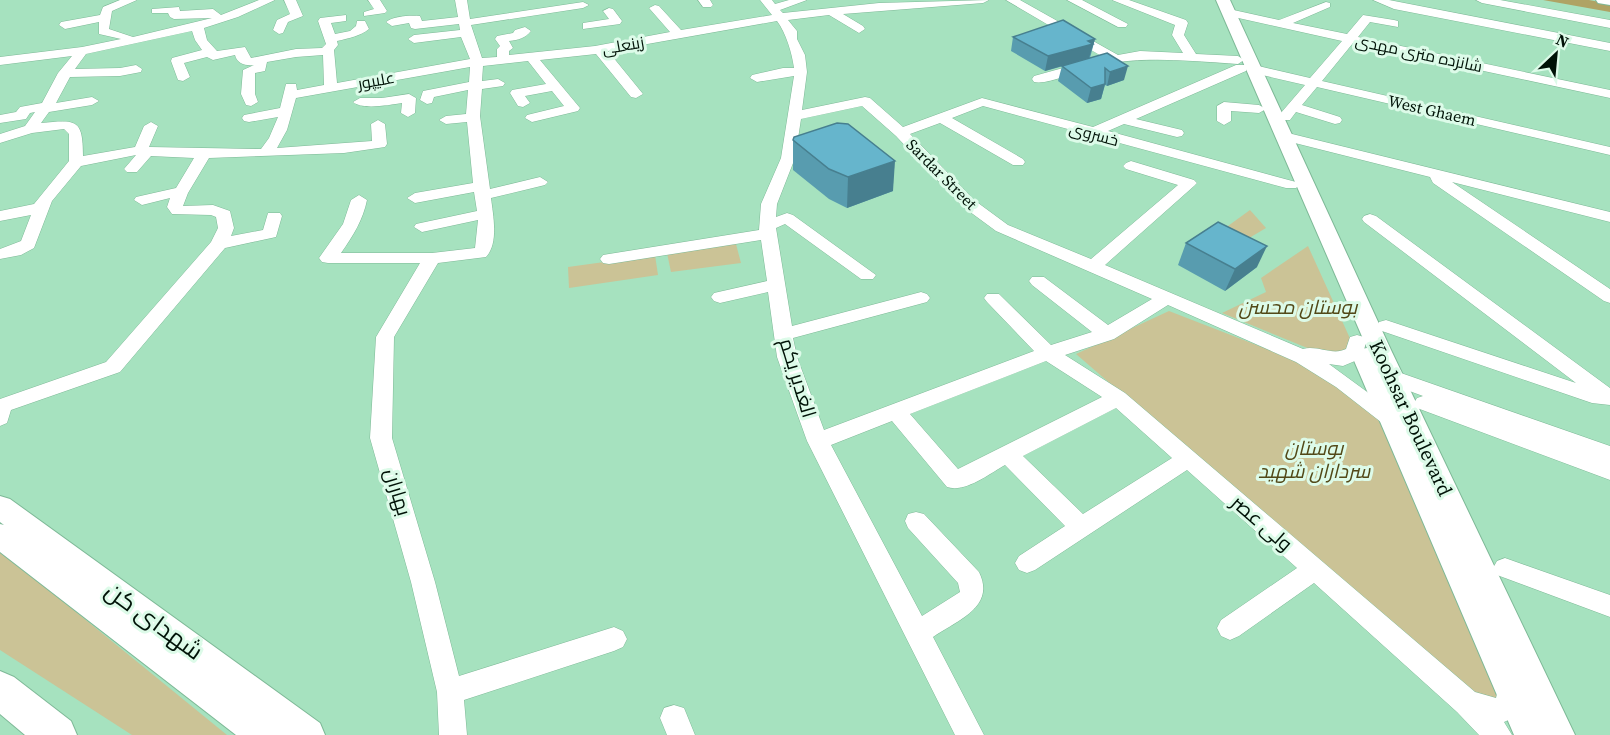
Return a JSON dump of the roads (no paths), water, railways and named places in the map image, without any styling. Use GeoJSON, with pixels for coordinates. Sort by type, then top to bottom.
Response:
{"type":"FeatureCollection","features":[{"type":"Feature","properties":{"kind":"highway"},"geometry":{"type":"LineString","coordinates":[[0,690],[57,735]]}},
{"type":"Feature","properties":{"kind":"main road"},"geometry":{"type":"LineString","coordinates":[[1603,0],[1610,1]]}},
{"type":"Feature","properties":{"kind":"main road","name":"Koohsar Boulevard"},"geometry":{"type":"LineString","coordinates":[[1222,4],[1259,109],[1357,342],[1384,381],[1392,421],[1531,735]]}},
{"type":"Feature","properties":{"kind":"main road","name":"Koohsar Boulevard"},"geometry":{"type":"LineString","coordinates":[[1244,66],[1287,126],[1384,381],[1558,735]]}},
{"type":"Feature","properties":{"kind":"main road","name":"شهدای کن"},"geometry":{"type":"LineString","coordinates":[[0,507],[308,735]]}},
{"type":"Feature","properties":{"kind":"main road"},"geometry":{"type":"LineString","coordinates":[[0,536],[264,735]]}},
{"type":"Feature","properties":{"kind":"street"},"geometry":{"type":"LineString","coordinates":[[131,0],[107,9],[103,33],[125,34],[132,42]]}},
{"type":"Feature","properties":{"kind":"street"},"geometry":{"type":"LineString","coordinates":[[111,66],[132,42],[159,30],[197,26],[234,15],[269,0]]}},
{"type":"Feature","properties":{"kind":"street"},"geometry":{"type":"LineString","coordinates":[[279,30],[283,20],[297,16],[290,0]]}},
{"type":"Feature","properties":{"kind":"street"},"geometry":{"type":"LineString","coordinates":[[197,26],[213,56],[241,50],[242,58],[249,62],[261,60],[294,47],[329,44],[357,33],[356,30],[363,29],[365,19],[381,11],[374,0]]}},
{"type":"Feature","properties":{"kind":"street"},"geometry":{"type":"LineString","coordinates":[[359,200],[358,213],[353,223],[328,258],[432,258],[480,254],[483,250],[485,218],[473,117],[477,85],[470,63],[463,0]]}},
{"type":"Feature","properties":{"kind":"street"},"geometry":{"type":"LineString","coordinates":[[756,0],[772,11],[831,11],[886,2],[976,0]]}},
{"type":"Feature","properties":{"kind":"street"},"geometry":{"type":"LineString","coordinates":[[772,11],[801,0]]}},
{"type":"Feature","properties":{"kind":"street"},"geometry":{"type":"LineString","coordinates":[[1012,0],[1114,58]]}},
{"type":"Feature","properties":{"kind":"street"},"geometry":{"type":"LineString","coordinates":[[1073,0],[1122,24]]}},
{"type":"Feature","properties":{"kind":"street"},"geometry":{"type":"LineString","coordinates":[[1118,0],[1182,23],[1178,35],[1191,56]]}},
{"type":"Feature","properties":{"kind":"street"},"geometry":{"type":"LineString","coordinates":[[1382,0],[1394,6],[1610,48]]}},
{"type":"Feature","properties":{"kind":"street"},"geometry":{"type":"LineString","coordinates":[[1437,14],[1440,0]]}},
{"type":"Feature","properties":{"kind":"street"},"geometry":{"type":"LineString","coordinates":[[1482,0],[1610,24]]}},
{"type":"Feature","properties":{"kind":"street","name":"شانزده متری مهدی"},"geometry":{"type":"LineString","coordinates":[[1222,4],[1281,24],[1610,94]]}},
{"type":"Feature","properties":{"kind":"street"},"geometry":{"type":"LineString","coordinates":[[710,5],[732,24]]}},
{"type":"Feature","properties":{"kind":"street"},"geometry":{"type":"LineString","coordinates":[[1262,32],[1326,5]]}},
{"type":"Feature","properties":{"kind":"street"},"geometry":{"type":"LineString","coordinates":[[655,8],[678,35]]}},
{"type":"Feature","properties":{"kind":"street"},"geometry":{"type":"LineString","coordinates":[[156,11],[175,9],[174,15],[187,10],[213,13],[218,20]]}},
{"type":"Feature","properties":{"kind":"street"},"geometry":{"type":"LineString","coordinates":[[414,39],[499,20],[584,16],[616,21],[609,11]]}},
{"type":"Feature","properties":{"kind":"street","name":"زینعلی"},"geometry":{"type":"LineString","coordinates":[[470,63],[534,60],[597,50],[732,24],[772,11]]}},
{"type":"Feature","properties":{"kind":"street","name":"الغدیر یکم"},"geometry":{"type":"LineString","coordinates":[[772,11],[799,55],[801,72],[788,158],[769,204],[768,230],[787,357],[818,441],[970,735]]}},
{"type":"Feature","properties":{"kind":"street"},"geometry":{"type":"LineString","coordinates":[[831,11],[859,29]]}},
{"type":"Feature","properties":{"kind":"street"},"geometry":{"type":"LineString","coordinates":[[234,15],[231,20],[235,28]]}},
{"type":"Feature","properties":{"kind":"street"},"geometry":{"type":"LineString","coordinates":[[1560,15],[1560,38]]}},
{"type":"Feature","properties":{"kind":"street"},"geometry":{"type":"LineString","coordinates":[[584,16],[597,50],[636,94]]}},
{"type":"Feature","properties":{"kind":"street"},"geometry":{"type":"LineString","coordinates":[[65,25],[106,17]]}},
{"type":"Feature","properties":{"kind":"street"},"geometry":{"type":"LineString","coordinates":[[331,88],[329,44],[324,21],[342,18]]}},
{"type":"Feature","properties":{"kind":"street"},"geometry":{"type":"LineString","coordinates":[[1287,126],[1313,83],[1367,18],[1394,24]]}},
{"type":"Feature","properties":{"kind":"street"},"geometry":{"type":"LineString","coordinates":[[392,21],[416,19],[415,25],[434,20],[466,29]]}},
{"type":"Feature","properties":{"kind":"street"},"geometry":{"type":"LineString","coordinates":[[423,50],[466,29]]}},
{"type":"Feature","properties":{"kind":"street"},"geometry":{"type":"LineString","coordinates":[[503,60],[503,49],[507,48],[504,44],[524,36]]}},
{"type":"Feature","properties":{"kind":"street"},"geometry":{"type":"LineString","coordinates":[[47,55],[57,41]]}},
{"type":"Feature","properties":{"kind":"street"},"geometry":{"type":"LineString","coordinates":[[175,48],[208,44]]}},
{"type":"Feature","properties":{"kind":"street"},"geometry":{"type":"LineString","coordinates":[[183,77],[177,61],[208,44]]}},
{"type":"Feature","properties":{"kind":"street"},"geometry":{"type":"LineString","coordinates":[[0,61],[82,51],[111,66]]}},
{"type":"Feature","properties":{"kind":"street"},"geometry":{"type":"LineString","coordinates":[[30,129],[46,107],[65,73],[82,51]]}},
{"type":"Feature","properties":{"kind":"street","name":"West Ghaem"},"geometry":{"type":"LineString","coordinates":[[1040,79],[1114,58],[1140,55],[1191,56],[1244,66],[1610,151]]}},
{"type":"Feature","properties":{"kind":"street"},"geometry":{"type":"LineString","coordinates":[[261,60],[260,68],[249,70],[248,116],[287,111],[275,142],[265,153]]}},
{"type":"Feature","properties":{"kind":"street"},"geometry":{"type":"LineString","coordinates":[[518,73],[517,70],[534,60],[573,108],[532,118]]}},
{"type":"Feature","properties":{"kind":"street","name":"علیپور"},"geometry":{"type":"LineString","coordinates":[[287,111],[290,91],[331,88],[470,63]]}},
{"type":"Feature","properties":{"kind":"street"},"geometry":{"type":"LineString","coordinates":[[65,73],[111,66],[136,69]]}},
{"type":"Feature","properties":{"kind":"street"},"geometry":{"type":"LineString","coordinates":[[1092,133],[1244,66]]}},
{"type":"Feature","properties":{"kind":"street"},"geometry":{"type":"LineString","coordinates":[[757,78],[783,72],[801,72]]}},
{"type":"Feature","properties":{"kind":"street"},"geometry":{"type":"LineString","coordinates":[[234,84],[248,82]]}},
{"type":"Feature","properties":{"kind":"street"},"geometry":{"type":"LineString","coordinates":[[358,119],[363,82]]}},
{"type":"Feature","properties":{"kind":"street"},"geometry":{"type":"LineString","coordinates":[[428,100],[428,94],[498,83]]}},
{"type":"Feature","properties":{"kind":"street"},"geometry":{"type":"LineString","coordinates":[[523,103],[517,93],[555,86]]}},
{"type":"Feature","properties":{"kind":"street"},"geometry":{"type":"LineString","coordinates":[[0,119],[21,116],[24,110],[87,98]]}},
{"type":"Feature","properties":{"kind":"street"},"geometry":{"type":"LineString","coordinates":[[360,103],[377,101],[380,103],[409,98],[408,113]]}},
{"type":"Feature","properties":{"kind":"street"},"geometry":{"type":"LineString","coordinates":[[1000,108],[1023,100],[1053,111]]}},
{"type":"Feature","properties":{"kind":"street","name":"Sardar Street"},"geometry":{"type":"LineString","coordinates":[[793,116],[865,101],[901,133],[968,203],[1002,228],[1289,350]]}},
{"type":"Feature","properties":{"kind":"street","name":"خسروی"},"geometry":{"type":"LineString","coordinates":[[901,133],[982,102],[1291,185]]}},
{"type":"Feature","properties":{"kind":"street"},"geometry":{"type":"LineString","coordinates":[[1224,121],[1224,106],[1259,109]]}},
{"type":"Feature","properties":{"kind":"street"},"geometry":{"type":"LineString","coordinates":[[446,120],[473,117]]}},
{"type":"Feature","properties":{"kind":"street"},"geometry":{"type":"LineString","coordinates":[[942,118],[1018,162]]}},
{"type":"Feature","properties":{"kind":"street"},"geometry":{"type":"LineString","coordinates":[[1124,120],[1177,133]]}},
{"type":"Feature","properties":{"kind":"street"},"geometry":{"type":"LineString","coordinates":[[1287,126],[1335,120]]}},
{"type":"Feature","properties":{"kind":"street"},"geometry":{"type":"LineString","coordinates":[[0,254],[15,251],[28,244],[49,191],[76,162],[144,151],[204,154],[265,153],[380,144],[378,124]]}},
{"type":"Feature","properties":{"kind":"street"},"geometry":{"type":"LineString","coordinates":[[0,139],[30,129],[66,125],[72,127],[76,134],[76,162]]}},
{"type":"Feature","properties":{"kind":"street"},"geometry":{"type":"LineString","coordinates":[[132,169],[144,151],[152,126]]}},
{"type":"Feature","properties":{"kind":"street"},"geometry":{"type":"LineString","coordinates":[[1287,126],[1438,177],[1610,217]]}},
{"type":"Feature","properties":{"kind":"street"},"geometry":{"type":"LineString","coordinates":[[306,150],[314,135]]}},
{"type":"Feature","properties":{"kind":"street"},"geometry":{"type":"LineString","coordinates":[[0,418],[2,406],[113,367],[219,244],[226,228],[224,214],[213,210],[178,211],[175,207],[181,191],[204,154]]}},
{"type":"Feature","properties":{"kind":"street"},"geometry":{"type":"LineString","coordinates":[[1093,267],[1189,183],[1131,166]]}},
{"type":"Feature","properties":{"kind":"street"},"geometry":{"type":"LineString","coordinates":[[1438,177],[1609,296]]}},
{"type":"Feature","properties":{"kind":"street"},"geometry":{"type":"LineString","coordinates":[[415,198],[540,182]]}},
{"type":"Feature","properties":{"kind":"street"},"geometry":{"type":"LineString","coordinates":[[142,200],[181,191]]}},
{"type":"Feature","properties":{"kind":"street"},"geometry":{"type":"LineString","coordinates":[[0,216],[39,214]]}},
{"type":"Feature","properties":{"kind":"street"},"geometry":{"type":"LineString","coordinates":[[0,230],[39,214]]}},
{"type":"Feature","properties":{"kind":"street"},"geometry":{"type":"LineString","coordinates":[[219,244],[270,233],[274,216]]}},
{"type":"Feature","properties":{"kind":"street"},"geometry":{"type":"LineString","coordinates":[[465,226],[485,218]]}},
{"type":"Feature","properties":{"kind":"street"},"geometry":{"type":"LineString","coordinates":[[422,227],[485,218]]}},
{"type":"Feature","properties":{"kind":"street"},"geometry":{"type":"LineString","coordinates":[[609,259],[768,230],[787,218],[867,275]]}},
{"type":"Feature","properties":{"kind":"street"},"geometry":{"type":"LineString","coordinates":[[1370,219],[1610,400]]}},
{"type":"Feature","properties":{"kind":"street"},"geometry":{"type":"LineString","coordinates":[[1040,244],[1040,280],[1107,334]]}},
{"type":"Feature","properties":{"kind":"street","name":"بهاران"},"geometry":{"type":"LineString","coordinates":[[432,258],[385,337],[381,438],[408,527],[450,692],[453,735]]}},
{"type":"Feature","properties":{"kind":"street"},"geometry":{"type":"LineString","coordinates":[[720,297],[776,285]]}},
{"type":"Feature","properties":{"kind":"street"},"geometry":{"type":"LineString","coordinates":[[784,334],[921,298]]}},
{"type":"Feature","properties":{"kind":"street","name":"ولی عصر"},"geometry":{"type":"LineString","coordinates":[[993,298],[1048,353],[1118,398],[1467,703],[1498,735]]}},
{"type":"Feature","properties":{"kind":"street"},"geometry":{"type":"LineString","coordinates":[[818,441],[1048,353],[1107,334],[1165,299]]}},
{"type":"Feature","properties":{"kind":"street"},"geometry":{"type":"LineString","coordinates":[[1386,326],[1610,400]]}},
{"type":"Feature","properties":{"kind":"street"},"geometry":{"type":"LineString","coordinates":[[1289,350],[1342,359],[1355,353],[1357,342]]}},
{"type":"Feature","properties":{"kind":"street"},"geometry":{"type":"LineString","coordinates":[[1289,350],[1328,371],[1362,394],[1392,421]]}},
{"type":"Feature","properties":{"kind":"street"},"geometry":{"type":"LineString","coordinates":[[1384,381],[1610,455]]}},
{"type":"Feature","properties":{"kind":"street"},"geometry":{"type":"LineString","coordinates":[[1384,381],[1610,471]]}},
{"type":"Feature","properties":{"kind":"street"},"geometry":{"type":"LineString","coordinates":[[896,412],[955,481],[1118,398]]}},
{"type":"Feature","properties":{"kind":"street"},"geometry":{"type":"LineString","coordinates":[[1008,455],[1082,528]]}},
{"type":"Feature","properties":{"kind":"street"},"geometry":{"type":"LineString","coordinates":[[1027,563],[1187,459]]}},
{"type":"Feature","properties":{"kind":"street"},"geometry":{"type":"LineString","coordinates":[[916,521],[970,579],[972,586],[969,599],[917,633]]}},
{"type":"Feature","properties":{"kind":"street"},"geometry":{"type":"LineString","coordinates":[[1505,568],[1610,606]]}},
{"type":"Feature","properties":{"kind":"street"},"geometry":{"type":"LineString","coordinates":[[1230,628],[1315,569]]}},
{"type":"Feature","properties":{"kind":"street"},"geometry":{"type":"LineString","coordinates":[[450,692],[614,639]]}},
{"type":"Feature","properties":{"kind":"street","name":"ولی عصر"},"geometry":{"type":"LineString","coordinates":[[1467,703],[1496,711],[1508,703],[1510,687]]}},
{"type":"Feature","properties":{"kind":"park label","name":"بوستان محسن"},"geometry":{"type":"Point","coordinates":[1298,307]}},
{"type":"Feature","properties":{"kind":"park label","name":"بوستان سرداران شهید"},"geometry":{"type":"Point","coordinates":[1314,460]}}]}
